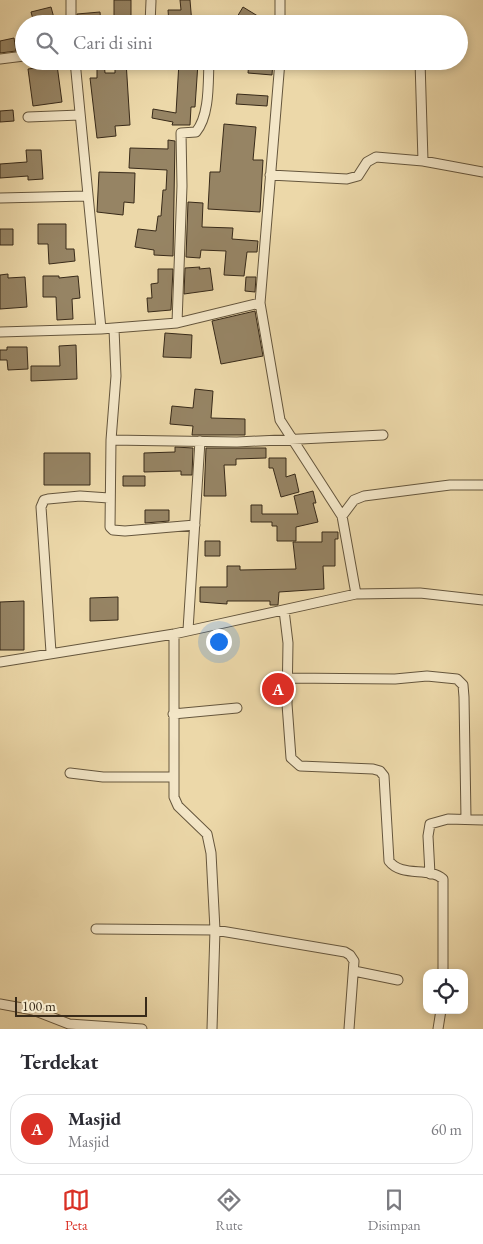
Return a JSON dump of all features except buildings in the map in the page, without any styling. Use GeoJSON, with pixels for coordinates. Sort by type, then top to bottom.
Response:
{"type":"FeatureCollection","features":[{"type":"Feature","properties":{"kind":"street"},"geometry":{"type":"LineString","coordinates":[[71,0],[71,15]]}},
{"type":"Feature","properties":{"kind":"street"},"geometry":{"type":"LineString","coordinates":[[280,0],[280,15]]}},
{"type":"Feature","properties":{"kind":"street"},"geometry":{"type":"LineString","coordinates":[[150,15],[151,1]]}},
{"type":"Feature","properties":{"kind":"street"},"geometry":{"type":"LineString","coordinates":[[0,59],[15,57]]}},
{"type":"Feature","properties":{"kind":"street"},"geometry":{"type":"LineString","coordinates":[[76,70],[100,330]]}},
{"type":"Feature","properties":{"kind":"street"},"geometry":{"type":"LineString","coordinates":[[177,323],[182,186],[181,133],[196,132],[201,124],[205,106],[208,70]]}},
{"type":"Feature","properties":{"kind":"street"},"geometry":{"type":"LineString","coordinates":[[279,70],[260,303],[278,415],[291,440],[342,516],[356,594]]}},
{"type":"Feature","properties":{"kind":"street"},"geometry":{"type":"LineString","coordinates":[[420,70],[423,161]]}},
{"type":"Feature","properties":{"kind":"street"},"geometry":{"type":"LineString","coordinates":[[28,117],[80,115]]}},
{"type":"Feature","properties":{"kind":"street"},"geometry":{"type":"LineString","coordinates":[[270,175],[347,179],[358,176],[367,162],[376,157],[423,161],[483,172]]}},
{"type":"Feature","properties":{"kind":"street"},"geometry":{"type":"LineString","coordinates":[[0,198],[87,196]]}},
{"type":"Feature","properties":{"kind":"street"},"geometry":{"type":"LineString","coordinates":[[0,332],[100,330],[177,323],[260,303]]}},
{"type":"Feature","properties":{"kind":"street"},"geometry":{"type":"LineString","coordinates":[[114,329],[116,376],[111,440],[110,526],[113,530],[159,530],[195,525]]}},
{"type":"Feature","properties":{"kind":"street"},"geometry":{"type":"LineString","coordinates":[[111,440],[291,440],[383,434]]}},
{"type":"Feature","properties":{"kind":"street"},"geometry":{"type":"LineString","coordinates":[[188,630],[200,441]]}},
{"type":"Feature","properties":{"kind":"street"},"geometry":{"type":"LineString","coordinates":[[342,516],[354,500],[364,496],[450,485],[483,485]]}},
{"type":"Feature","properties":{"kind":"street"},"geometry":{"type":"LineString","coordinates":[[51,652],[41,507],[44,500],[48,499],[80,496],[109,498]]}},
{"type":"Feature","properties":{"kind":"street"},"geometry":{"type":"LineString","coordinates":[[0,662],[51,652],[174,634],[356,594],[420,593],[483,600]]}},
{"type":"Feature","properties":{"kind":"street"},"geometry":{"type":"LineString","coordinates":[[284,610],[288,643],[289,750],[294,763],[300,766],[380,771],[384,776],[390,861],[401,870],[430,874],[443,879],[443,969]]}},
{"type":"Feature","properties":{"kind":"street"},"geometry":{"type":"LineString","coordinates":[[174,634],[172,777],[175,803],[207,834],[209,841],[215,930],[212,1029]]}},
{"type":"Feature","properties":{"kind":"street"},"geometry":{"type":"LineString","coordinates":[[287,678],[395,679],[435,676],[458,679],[463,685],[464,697],[466,818]]}},
{"type":"Feature","properties":{"kind":"street"},"geometry":{"type":"LineString","coordinates":[[173,714],[237,708]]}},
{"type":"Feature","properties":{"kind":"street"},"geometry":{"type":"LineString","coordinates":[[70,773],[103,777],[172,777]]}},
{"type":"Feature","properties":{"kind":"street"},"geometry":{"type":"LineString","coordinates":[[430,874],[428,836],[430,824],[448,819],[466,818],[483,820]]}},
{"type":"Feature","properties":{"kind":"street"},"geometry":{"type":"LineString","coordinates":[[96,929],[215,930],[345,952],[354,961],[349,1029]]}},
{"type":"Feature","properties":{"kind":"street"},"geometry":{"type":"LineString","coordinates":[[354,971],[398,980]]}},
{"type":"Feature","properties":{"kind":"street"},"geometry":{"type":"LineString","coordinates":[[0,1004],[33,1010],[69,1024],[142,1029]]}},
{"type":"Feature","properties":{"kind":"street"},"geometry":{"type":"LineString","coordinates":[[438,1029],[440,1014]]}},
{"type":"Feature","properties":{"kind":"place","name":"Masjid"},"geometry":{"type":"Point","coordinates":[278,689]}}]}
